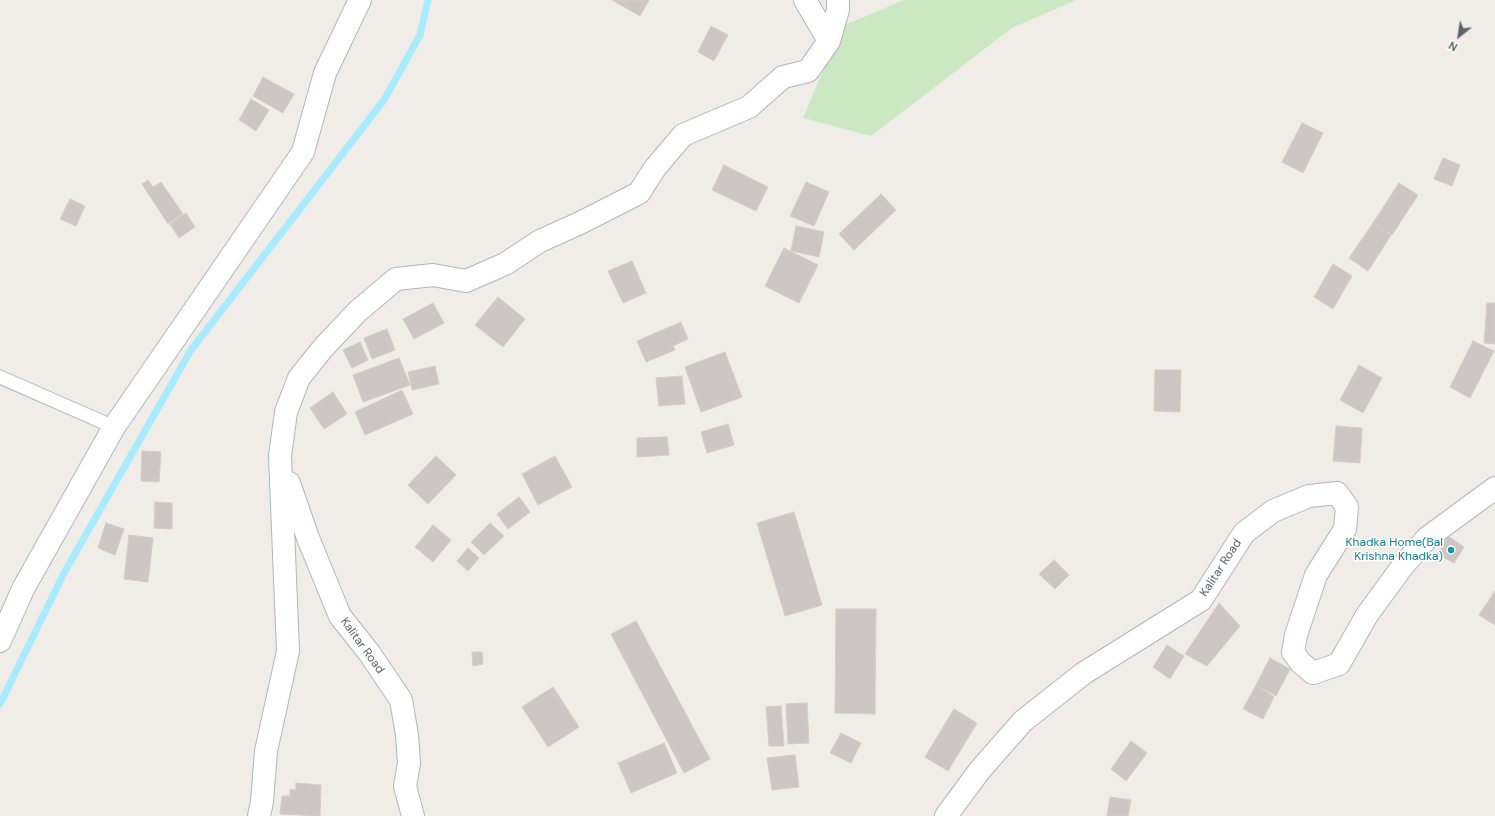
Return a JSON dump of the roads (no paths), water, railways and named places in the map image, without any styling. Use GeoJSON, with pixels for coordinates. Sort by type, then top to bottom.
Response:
{"type":"FeatureCollection","features":[{"type":"Feature","properties":{"kind":"street"},"geometry":{"type":"LineString","coordinates":[[0,641],[23,588],[114,427],[303,152],[325,73],[358,0]]}},
{"type":"Feature","properties":{"kind":"street"},"geometry":{"type":"LineString","coordinates":[[804,0],[830,41]]}},
{"type":"Feature","properties":{"kind":"street"},"geometry":{"type":"LineString","coordinates":[[259,816],[262,802],[266,752],[288,651],[280,456],[286,412],[299,378],[323,348],[358,311],[396,279],[432,275],[466,281],[505,264],[540,241],[580,223],[639,193],[656,168],[683,135],[749,107],[783,76],[808,71],[830,41],[838,10],[838,0]]}},
{"type":"Feature","properties":{"kind":"street","name":"Kalitar Road"},"geometry":{"type":"LineString","coordinates":[[280,456],[308,538],[340,616],[370,654],[401,700],[407,734],[409,763],[405,786],[413,816]]}},
{"type":"Feature","properties":{"kind":"street","name":"Kalitar Road"},"geometry":{"type":"LineString","coordinates":[[946,816],[980,770],[1022,721],[1084,673],[1201,600],[1244,532],[1273,511],[1309,496],[1338,493],[1347,507],[1345,529],[1316,574],[1296,635],[1293,652],[1300,663],[1314,674],[1339,664],[1367,615],[1402,567],[1427,538],[1495,488]]}},
{"type":"Feature","properties":{"kind":"lane"},"geometry":{"type":"LineString","coordinates":[[0,377],[114,427]]}},
{"type":"Feature","properties":{"kind":"waterway"},"geometry":{"type":"LineString","coordinates":[[0,704],[64,573],[191,350],[384,100],[420,35],[428,0]]}},
{"type":"Feature","properties":{"kind":"place","name":"Khadka Home(Bal Krishna Khadka)"},"geometry":{"type":"Point","coordinates":[1451,550]}}]}
